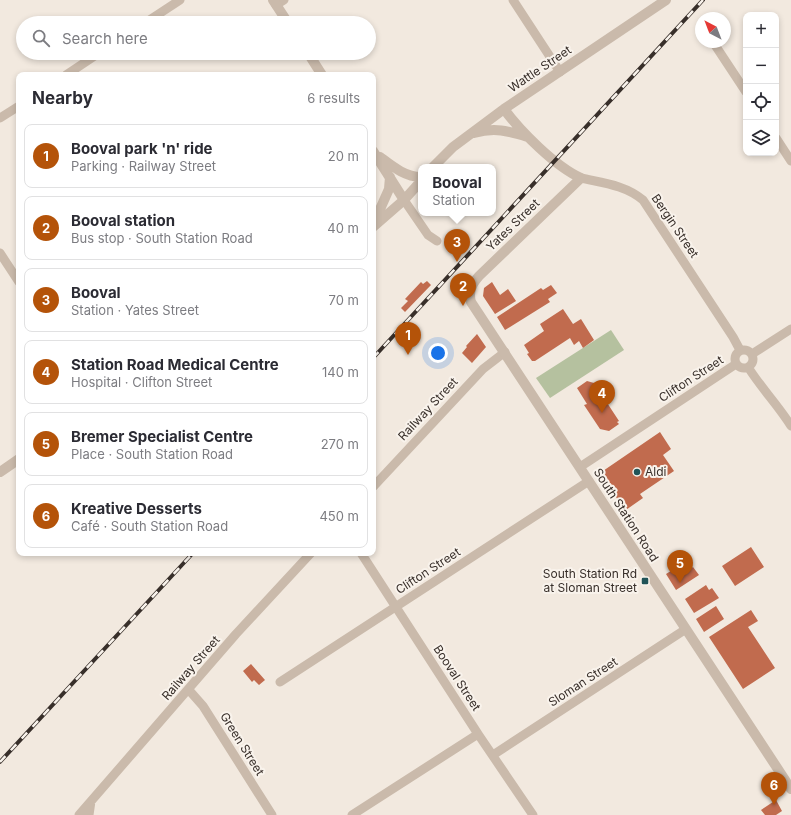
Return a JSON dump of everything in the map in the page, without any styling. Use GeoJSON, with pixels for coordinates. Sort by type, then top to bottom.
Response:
{"type":"FeatureCollection","features":[{"type":"Feature","properties":{"kind":"street"},"geometry":{"type":"LineString","coordinates":[[156,16],[180,0]]}},
{"type":"Feature","properties":{"kind":"street"},"geometry":{"type":"LineString","coordinates":[[513,0],[560,72]]}},
{"type":"Feature","properties":{"kind":"street","name":"Wattle Street"},"geometry":{"type":"LineString","coordinates":[[436,164],[453,147],[504,109],[666,0]]}},
{"type":"Feature","properties":{"kind":"street"},"geometry":{"type":"LineString","coordinates":[[278,2],[285,16]]}},
{"type":"Feature","properties":{"kind":"street"},"geometry":{"type":"LineString","coordinates":[[717,48],[743,87]]}},
{"type":"Feature","properties":{"kind":"street"},"geometry":{"type":"LineString","coordinates":[[70,72],[88,60]]}},
{"type":"Feature","properties":{"kind":"street"},"geometry":{"type":"LineString","coordinates":[[312,60],[320,72]]}},
{"type":"Feature","properties":{"kind":"street"},"geometry":{"type":"LineString","coordinates":[[0,118],[16,108]]}},
{"type":"Feature","properties":{"kind":"street","name":"Bergin Street"},"geometry":{"type":"LineString","coordinates":[[504,109],[513,121],[563,168],[581,178],[622,187],[634,193],[643,200],[740,350]]}},
{"type":"Feature","properties":{"kind":"street"},"geometry":{"type":"LineString","coordinates":[[470,134],[492,129],[507,131],[530,138]]}},
{"type":"Feature","properties":{"kind":"street"},"geometry":{"type":"LineString","coordinates":[[779,143],[791,161]]}},
{"type":"Feature","properties":{"kind":"street"},"geometry":{"type":"LineString","coordinates":[[376,153],[395,169],[411,176],[418,177]]}},
{"type":"Feature","properties":{"kind":"street"},"geometry":{"type":"LineString","coordinates":[[376,156],[428,235],[437,241]]}},
{"type":"Feature","properties":{"kind":"street"},"geometry":{"type":"LineString","coordinates":[[376,219],[389,189],[390,177]]}},
{"type":"Feature","properties":{"kind":"street","name":"Yates Street"},"geometry":{"type":"LineString","coordinates":[[470,294],[473,284],[479,276],[581,178]]}},
{"type":"Feature","properties":{"kind":"street"},"geometry":{"type":"LineString","coordinates":[[376,223],[404,200],[418,184]]}},
{"type":"Feature","properties":{"kind":"street"},"geometry":{"type":"LineString","coordinates":[[0,253],[16,277]]}},
{"type":"Feature","properties":{"kind":"street","name":"South Station Road"},"geometry":{"type":"LineString","coordinates":[[470,294],[471,302],[791,789]]}},
{"type":"Feature","properties":{"kind":"street"},"geometry":{"type":"LineString","coordinates":[[752,354],[791,329]]}},
{"type":"Feature","properties":{"kind":"street"},"geometry":{"type":"LineString","coordinates":[[740,350],[746,350],[752,354],[752,361],[748,367],[742,368],[736,364],[735,356],[740,350]]}},
{"type":"Feature","properties":{"kind":"street","name":"Railway Street"},"geometry":{"type":"LineString","coordinates":[[376,484],[483,369],[505,352]]}},
{"type":"Feature","properties":{"kind":"street","name":"Clifton Street"},"geometry":{"type":"LineString","coordinates":[[580,467],[736,364]]}},
{"type":"Feature","properties":{"kind":"street"},"geometry":{"type":"LineString","coordinates":[[748,367],[778,406],[791,426]]}},
{"type":"Feature","properties":{"kind":"street"},"geometry":{"type":"LineString","coordinates":[[0,472],[16,461]]}},
{"type":"Feature","properties":{"kind":"street","name":"Clifton Street"},"geometry":{"type":"LineString","coordinates":[[280,682],[589,481]]}},
{"type":"Feature","properties":{"kind":"street","name":"Railway Street"},"geometry":{"type":"LineString","coordinates":[[79,815],[236,634],[308,556]]}},
{"type":"Feature","properties":{"kind":"street","name":"Booval Street"},"geometry":{"type":"LineString","coordinates":[[363,556],[478,734],[533,815]]}},
{"type":"Feature","properties":{"kind":"street","name":"Sloman Street"},"geometry":{"type":"LineString","coordinates":[[493,755],[686,629]]}},
{"type":"Feature","properties":{"kind":"street","name":"Green Street"},"geometry":{"type":"LineString","coordinates":[[188,689],[203,706],[272,815]]}},
{"type":"Feature","properties":{"kind":"street"},"geometry":{"type":"LineString","coordinates":[[352,815],[478,734]]}},
{"type":"Feature","properties":{"kind":"street","name":"Railway Street"},"geometry":{"type":"LineString","coordinates":[[89,815],[92,801]]}},
{"type":"Feature","properties":{"kind":"green space"},"geometry":{"type":"Polygon","coordinates":[[[611,330],[624,350],[550,398],[536,378],[611,330]]]}},
{"type":"Feature","properties":{"kind":"building"},"geometry":{"type":"Polygon","coordinates":[[[427,281],[431,285],[405,312],[401,308],[408,301],[405,299],[421,282],[423,284],[427,281]]]}},
{"type":"Feature","properties":{"kind":"building"},"geometry":{"type":"Polygon","coordinates":[[[492,282],[500,295],[508,289],[516,301],[495,314],[483,296],[484,288],[492,282]]]}},
{"type":"Feature","properties":{"kind":"building"},"geometry":{"type":"Polygon","coordinates":[[[551,285],[557,293],[548,299],[550,302],[505,330],[497,317],[541,288],[543,290],[551,285]]]}},
{"type":"Feature","properties":{"kind":"building"},"geometry":{"type":"Polygon","coordinates":[[[563,309],[573,324],[581,319],[594,340],[583,348],[579,341],[574,345],[570,338],[535,361],[532,361],[527,354],[529,353],[524,345],[544,331],[540,324],[563,309]]]}},
{"type":"Feature","properties":{"kind":"building"},"geometry":{"type":"Polygon","coordinates":[[[477,334],[486,347],[472,363],[462,353],[477,334]]]}},
{"type":"Feature","properties":{"kind":"building"},"geometry":{"type":"Polygon","coordinates":[[[587,381],[594,383],[619,421],[617,422],[619,424],[609,431],[600,429],[584,405],[587,404],[577,388],[587,381]]]}},
{"type":"Feature","properties":{"kind":"building","name":"Aldi"},"geometry":{"type":"Polygon","coordinates":[[[660,432],[671,449],[663,455],[674,471],[640,494],[643,498],[623,512],[616,502],[618,500],[600,473],[660,432]]]}},
{"type":"Feature","properties":{"kind":"building"},"geometry":{"type":"Polygon","coordinates":[[[751,547],[764,567],[735,586],[722,566],[751,547]]]}},
{"type":"Feature","properties":{"kind":"building"},"geometry":{"type":"Polygon","coordinates":[[[685,562],[690,569],[693,567],[699,575],[676,590],[666,574],[685,562]]]}},
{"type":"Feature","properties":{"kind":"building"},"geometry":{"type":"Polygon","coordinates":[[[706,585],[709,590],[712,588],[719,598],[694,613],[685,599],[706,585]]]}},
{"type":"Feature","properties":{"kind":"building"},"geometry":{"type":"Polygon","coordinates":[[[716,606],[724,619],[704,632],[696,619],[716,606]]]}},
{"type":"Feature","properties":{"kind":"building"},"geometry":{"type":"Polygon","coordinates":[[[751,610],[758,621],[748,627],[775,668],[743,689],[709,637],[751,610]]]}},
{"type":"Feature","properties":{"kind":"building"},"geometry":{"type":"Polygon","coordinates":[[[251,664],[265,680],[259,685],[254,680],[252,682],[243,671],[251,664]]]}},
{"type":"Feature","properties":{"kind":"building"},"geometry":{"type":"Polygon","coordinates":[[[776,800],[782,811],[776,815],[765,815],[761,810],[776,800]]]}},
{"type":"Feature","properties":{"kind":"railway"},"geometry":{"type":"LineString","coordinates":[[376,355],[703,0]]}},
{"type":"Feature","properties":{"kind":"railway"},"geometry":{"type":"LineString","coordinates":[[0,762],[190,556]]}},
{"type":"Feature","properties":{"kind":"place","name":"Booval"},"geometry":{"type":"Point","coordinates":[457,262]}},
{"type":"Feature","properties":{"kind":"place","name":"Booval station"},"geometry":{"type":"Point","coordinates":[463,306]}},
{"type":"Feature","properties":{"kind":"place","name":"Booval park 'n' ride"},"geometry":{"type":"Point","coordinates":[408,355]}},
{"type":"Feature","properties":{"kind":"place","name":"Station Road Medical Centre"},"geometry":{"type":"Point","coordinates":[602,413]}},
{"type":"Feature","properties":{"kind":"place","name":"Aldi"},"geometry":{"type":"Point","coordinates":[637,472]}},
{"type":"Feature","properties":{"kind":"place","name":"South Station Rd at Sloman Street"},"geometry":{"type":"Point","coordinates":[645,581]}},
{"type":"Feature","properties":{"kind":"place","name":"Bremer Specialist Centre"},"geometry":{"type":"Point","coordinates":[680,583]}},
{"type":"Feature","properties":{"kind":"place","name":"Kreative Desserts"},"geometry":{"type":"Point","coordinates":[774,805]}}]}
